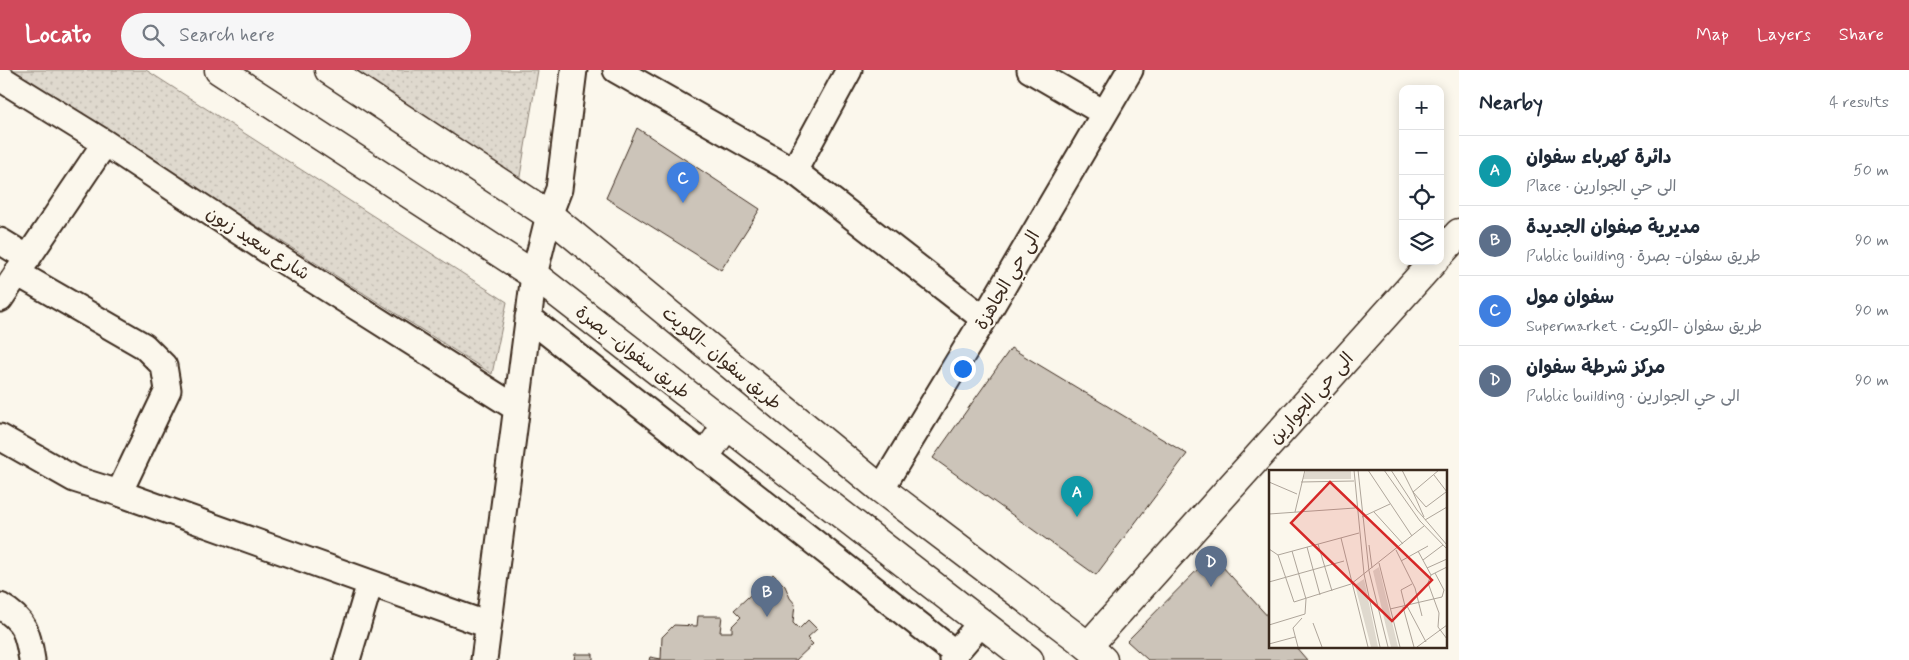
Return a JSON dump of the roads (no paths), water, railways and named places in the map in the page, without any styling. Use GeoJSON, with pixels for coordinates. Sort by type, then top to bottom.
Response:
{"type":"FeatureCollection","features":[{"type":"Feature","properties":{"kind":"main road","name":"طريق سفوان- بصرة"},"geometry":{"type":"LineString","coordinates":[[219,70],[534,275],[1029,660]]}},
{"type":"Feature","properties":{"kind":"main road","name":"طريق سفوان -الكويت"},"geometry":{"type":"LineString","coordinates":[[329,70],[549,215],[881,489],[1096,653]]}},
{"type":"Feature","properties":{"kind":"main road"},"geometry":{"type":"LineString","coordinates":[[1444,250],[1459,233]]}},
{"type":"Feature","properties":{"kind":"main road","name":"الى حي الجوارين"},"geometry":{"type":"LineString","coordinates":[[1096,653],[1431,265]]}},
{"type":"Feature","properties":{"kind":"main road"},"geometry":{"type":"LineString","coordinates":[[705,456],[727,425]]}},
{"type":"Feature","properties":{"kind":"street"},"geometry":{"type":"LineString","coordinates":[[484,660],[534,275],[558,188],[574,70]]}},
{"type":"Feature","properties":{"kind":"street"},"geometry":{"type":"LineString","coordinates":[[616,70],[794,171],[984,319]]}},
{"type":"Feature","properties":{"kind":"street"},"geometry":{"type":"LineString","coordinates":[[794,171],[849,70]]}},
{"type":"Feature","properties":{"kind":"street"},"geometry":{"type":"LineString","coordinates":[[1030,70],[1104,113]]}},
{"type":"Feature","properties":{"kind":"street","name":"الى حي الجاهزة"},"geometry":{"type":"LineString","coordinates":[[881,489],[984,319],[1130,70]]}},
{"type":"Feature","properties":{"kind":"street","name":"شارع سعيد زبون"},"geometry":{"type":"LineString","coordinates":[[0,78],[105,143],[282,260],[516,408]]}},
{"type":"Feature","properties":{"kind":"street"},"geometry":{"type":"LineString","coordinates":[[1,296],[105,143]]}},
{"type":"Feature","properties":{"kind":"street"},"geometry":{"type":"LineString","coordinates":[[0,241],[23,265],[144,346],[164,366],[168,390],[120,493]]}},
{"type":"Feature","properties":{"kind":"street"},"geometry":{"type":"LineString","coordinates":[[528,317],[954,656],[982,624]]}},
{"type":"Feature","properties":{"kind":"street"},"geometry":{"type":"LineString","coordinates":[[0,437],[74,479],[120,493],[488,625]]}},
{"type":"Feature","properties":{"kind":"street"},"geometry":{"type":"LineString","coordinates":[[347,660],[370,583]]}},
{"type":"Feature","properties":{"kind":"street"},"geometry":{"type":"LineString","coordinates":[[0,606],[12,613],[23,626],[28,636],[32,660]]}},
{"type":"Feature","properties":{"kind":"place","name":"سفوان مول"},"geometry":{"type":"Point","coordinates":[683,203]}},
{"type":"Feature","properties":{"kind":"place","name":"دائرة كهرباء سفوان"},"geometry":{"type":"Point","coordinates":[1077,517]}},
{"type":"Feature","properties":{"kind":"place","name":"مركز شرطة سفوان"},"geometry":{"type":"Point","coordinates":[1211,587]}},
{"type":"Feature","properties":{"kind":"place","name":"مديرية صفوان الجديدة"},"geometry":{"type":"Point","coordinates":[767,617]}}]}
